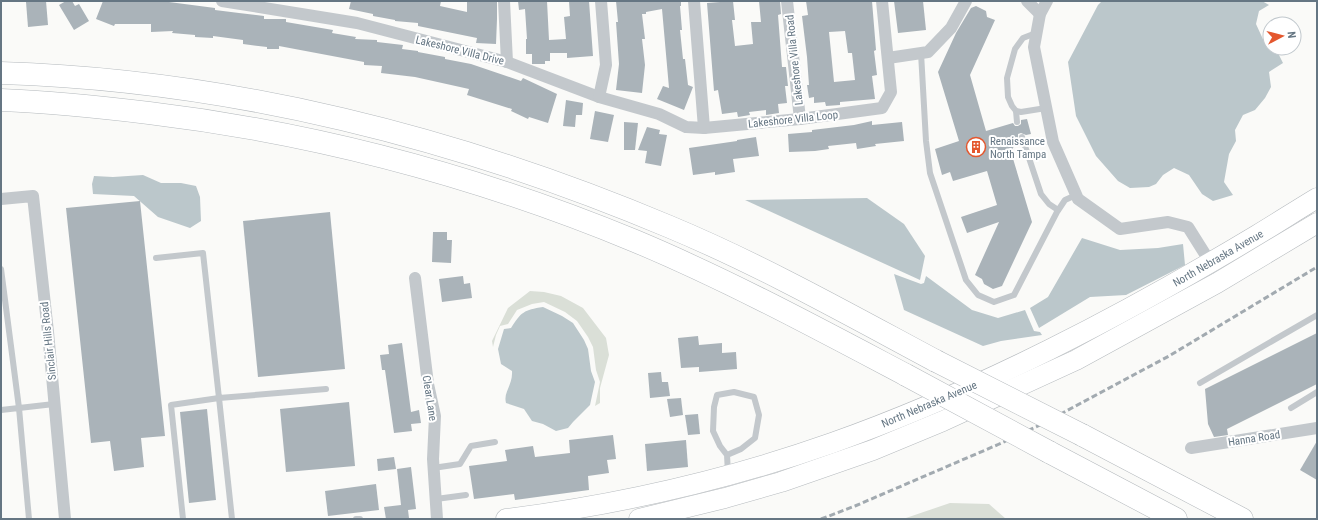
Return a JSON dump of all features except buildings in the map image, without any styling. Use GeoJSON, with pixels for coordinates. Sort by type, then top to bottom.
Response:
{"type":"FeatureCollection","features":[{"type":"Feature","properties":{"kind":"highway"},"geometry":{"type":"LineString","coordinates":[[1,69],[24,74]]}},
{"type":"Feature","properties":{"kind":"highway"},"geometry":{"type":"LineString","coordinates":[[1,73],[139,84],[268,104],[360,124],[487,159],[550,179],[672,228],[738,258],[1242,519]]}},
{"type":"Feature","properties":{"kind":"highway"},"geometry":{"type":"LineString","coordinates":[[1,100],[52,103],[164,115],[289,136],[415,165],[532,202],[668,256],[769,304],[906,375],[1176,519]]}},
{"type":"Feature","properties":{"kind":"highway"},"geometry":{"type":"LineString","coordinates":[[1,111],[52,103]]}},
{"type":"Feature","properties":{"kind":"main road","name":"North Nebraska Avenue"},"geometry":{"type":"LineString","coordinates":[[506,519],[567,515],[668,491],[775,462],[890,421],[945,398],[1074,337],[1258,235],[1317,198]]}},
{"type":"Feature","properties":{"kind":"main road","name":"North Nebraska Avenue"},"geometry":{"type":"LineString","coordinates":[[639,519],[725,498],[780,482],[873,450],[943,421],[1076,360],[1217,283],[1317,223]]}},
{"type":"Feature","properties":{"kind":"main road"},"geometry":{"type":"LineString","coordinates":[[1076,360],[1125,344],[1175,319],[1255,274],[1317,236]]}},
{"type":"Feature","properties":{"kind":"main road"},"geometry":{"type":"LineString","coordinates":[[1076,360],[1094,341],[1198,281],[1204,276],[1210,262]]}},
{"type":"Feature","properties":{"kind":"street","name":"Lakeshore Villa Drive"},"geometry":{"type":"LineString","coordinates":[[222,1],[357,23],[507,62],[599,97]]}},
{"type":"Feature","properties":{"kind":"street"},"geometry":{"type":"LineString","coordinates":[[504,1],[507,62]]}},
{"type":"Feature","properties":{"kind":"street"},"geometry":{"type":"LineString","coordinates":[[599,97],[606,65],[601,1]]}},
{"type":"Feature","properties":{"kind":"street"},"geometry":{"type":"LineString","coordinates":[[694,1],[704,128]]}},
{"type":"Feature","properties":{"kind":"street","name":"Lakeshore Villa Road"},"geometry":{"type":"LineString","coordinates":[[788,1],[800,119]]}},
{"type":"Feature","properties":{"kind":"street","name":"Lakeshore Villa Loop"},"geometry":{"type":"LineString","coordinates":[[599,97],[659,114],[686,127],[704,128],[800,119],[882,108],[892,92],[882,1]]}},
{"type":"Feature","properties":{"kind":"street"},"geometry":{"type":"LineString","coordinates":[[888,58],[928,52],[951,28],[966,1]]}},
{"type":"Feature","properties":{"kind":"street"},"geometry":{"type":"LineString","coordinates":[[1027,1],[1040,14]]}},
{"type":"Feature","properties":{"kind":"street"},"geometry":{"type":"LineString","coordinates":[[1046,1],[1040,14],[1038,32],[1034,47],[1052,142],[1078,199],[1120,229],[1168,222],[1188,227],[1210,262]]}},
{"type":"Feature","properties":{"kind":"street","name":"Sinclair Hills Road"},"geometry":{"type":"LineString","coordinates":[[1,199],[33,196],[65,519]]}},
{"type":"Feature","properties":{"kind":"street","name":"Clear Lane"},"geometry":{"type":"LineString","coordinates":[[415,278],[428,384],[435,416],[433,459],[437,519]]}},
{"type":"Feature","properties":{"kind":"street","name":"Hanna Road"},"geometry":{"type":"LineString","coordinates":[[1191,448],[1317,428]]}},
{"type":"Feature","properties":{"kind":"lane"},"geometry":{"type":"LineString","coordinates":[[1017,122],[1016,111],[1008,98],[1007,78],[1015,49],[1023,38],[1038,32]]}},
{"type":"Feature","properties":{"kind":"lane"},"geometry":{"type":"LineString","coordinates":[[921,53],[926,141],[930,173],[966,280],[978,295],[994,302],[1014,295],[1058,210],[1065,200],[1076,195]]}},
{"type":"Feature","properties":{"kind":"lane"},"geometry":{"type":"LineString","coordinates":[[1016,111],[1021,112],[1046,108]]}},
{"type":"Feature","properties":{"kind":"lane"},"geometry":{"type":"LineString","coordinates":[[1022,137],[1042,194],[1049,204],[1058,210]]}},
{"type":"Feature","properties":{"kind":"lane"},"geometry":{"type":"LineString","coordinates":[[156,258],[203,253],[232,519]]}},
{"type":"Feature","properties":{"kind":"lane"},"geometry":{"type":"LineString","coordinates":[[1,269],[19,408],[30,519]]}},
{"type":"Feature","properties":{"kind":"lane"},"geometry":{"type":"LineString","coordinates":[[1200,383],[1317,315]]}},
{"type":"Feature","properties":{"kind":"lane"},"geometry":{"type":"LineString","coordinates":[[183,519],[171,404],[219,398],[326,389]]}},
{"type":"Feature","properties":{"kind":"lane"},"geometry":{"type":"LineString","coordinates":[[727,455],[741,449],[755,438],[758,414],[754,397],[734,392],[717,395],[714,407],[713,431],[720,446],[727,455],[728,474]]}},
{"type":"Feature","properties":{"kind":"lane"},"geometry":{"type":"LineString","coordinates":[[1291,408],[1317,392]]}},
{"type":"Feature","properties":{"kind":"lane"},"geometry":{"type":"LineString","coordinates":[[1,410],[54,404]]}},
{"type":"Feature","properties":{"kind":"lane"},"geometry":{"type":"LineString","coordinates":[[434,468],[460,464],[471,446],[495,442]]}},
{"type":"Feature","properties":{"kind":"lane"},"geometry":{"type":"LineString","coordinates":[[436,499],[466,495]]}},
{"type":"Feature","properties":{"kind":"shaded area"},"geometry":{"type":"Polygon","coordinates":[[[1102,1],[1262,1],[1269,5],[1259,11],[1256,24],[1262,37],[1262,56],[1280,56],[1283,63],[1269,72],[1271,87],[1265,98],[1255,110],[1243,115],[1235,130],[1236,141],[1229,154],[1224,182],[1233,195],[1213,201],[1202,194],[1189,175],[1174,168],[1163,175],[1156,184],[1149,187],[1130,188],[1118,181],[1096,156],[1076,116],[1068,62],[1098,5],[1102,1]]]}},
{"type":"Feature","properties":{"kind":"shaded area"},"geometry":{"type":"Polygon","coordinates":[[[143,175],[161,183],[181,183],[196,186],[200,197],[201,221],[190,228],[158,217],[134,196],[93,194],[92,184],[94,176],[113,177],[143,175]]]}},
{"type":"Feature","properties":{"kind":"shaded area"},"geometry":{"type":"Polygon","coordinates":[[[867,198],[904,224],[925,256],[920,280],[745,200],[867,198]]]}},
{"type":"Feature","properties":{"kind":"shaded area"},"geometry":{"type":"Polygon","coordinates":[[[1082,238],[1120,250],[1158,248],[1183,244],[1185,265],[1126,295],[1090,297],[1039,328],[1030,308],[1048,297],[1082,238]]]}},
{"type":"Feature","properties":{"kind":"shaded area"},"geometry":{"type":"Polygon","coordinates":[[[894,274],[921,284],[924,283],[926,276],[972,310],[998,318],[1025,310],[1034,331],[1040,332],[1042,335],[1001,341],[983,346],[904,310],[894,274]]]}},
{"type":"Feature","properties":{"kind":"shaded area"},"geometry":{"type":"Polygon","coordinates":[[[530,291],[544,292],[561,296],[583,308],[606,338],[609,355],[600,388],[600,403],[595,406],[600,382],[596,370],[593,347],[577,321],[565,312],[544,302],[532,304],[517,310],[508,324],[500,326],[493,347],[492,341],[508,308],[530,291]]]}},
{"type":"Feature","properties":{"kind":"shaded area"},"geometry":{"type":"Polygon","coordinates":[[[543,307],[573,323],[588,349],[591,371],[595,382],[590,405],[568,428],[556,431],[543,424],[532,421],[524,409],[506,403],[505,399],[512,376],[512,371],[501,364],[498,349],[504,329],[511,328],[518,318],[527,311],[543,307]]]}},
{"type":"Feature","properties":{"kind":"shaded area"},"geometry":{"type":"Polygon","coordinates":[[[950,503],[989,504],[1006,519],[903,519],[950,503]]]}},
{"type":"Feature","properties":{"kind":"railway"},"geometry":{"type":"LineString","coordinates":[[821,519],[855,506],[1040,425],[1169,356],[1317,267]]}},
{"type":"Feature","properties":{"kind":"place","name":"Renaissance North Tampa"},"geometry":{"type":"Point","coordinates":[976,147]}}]}
